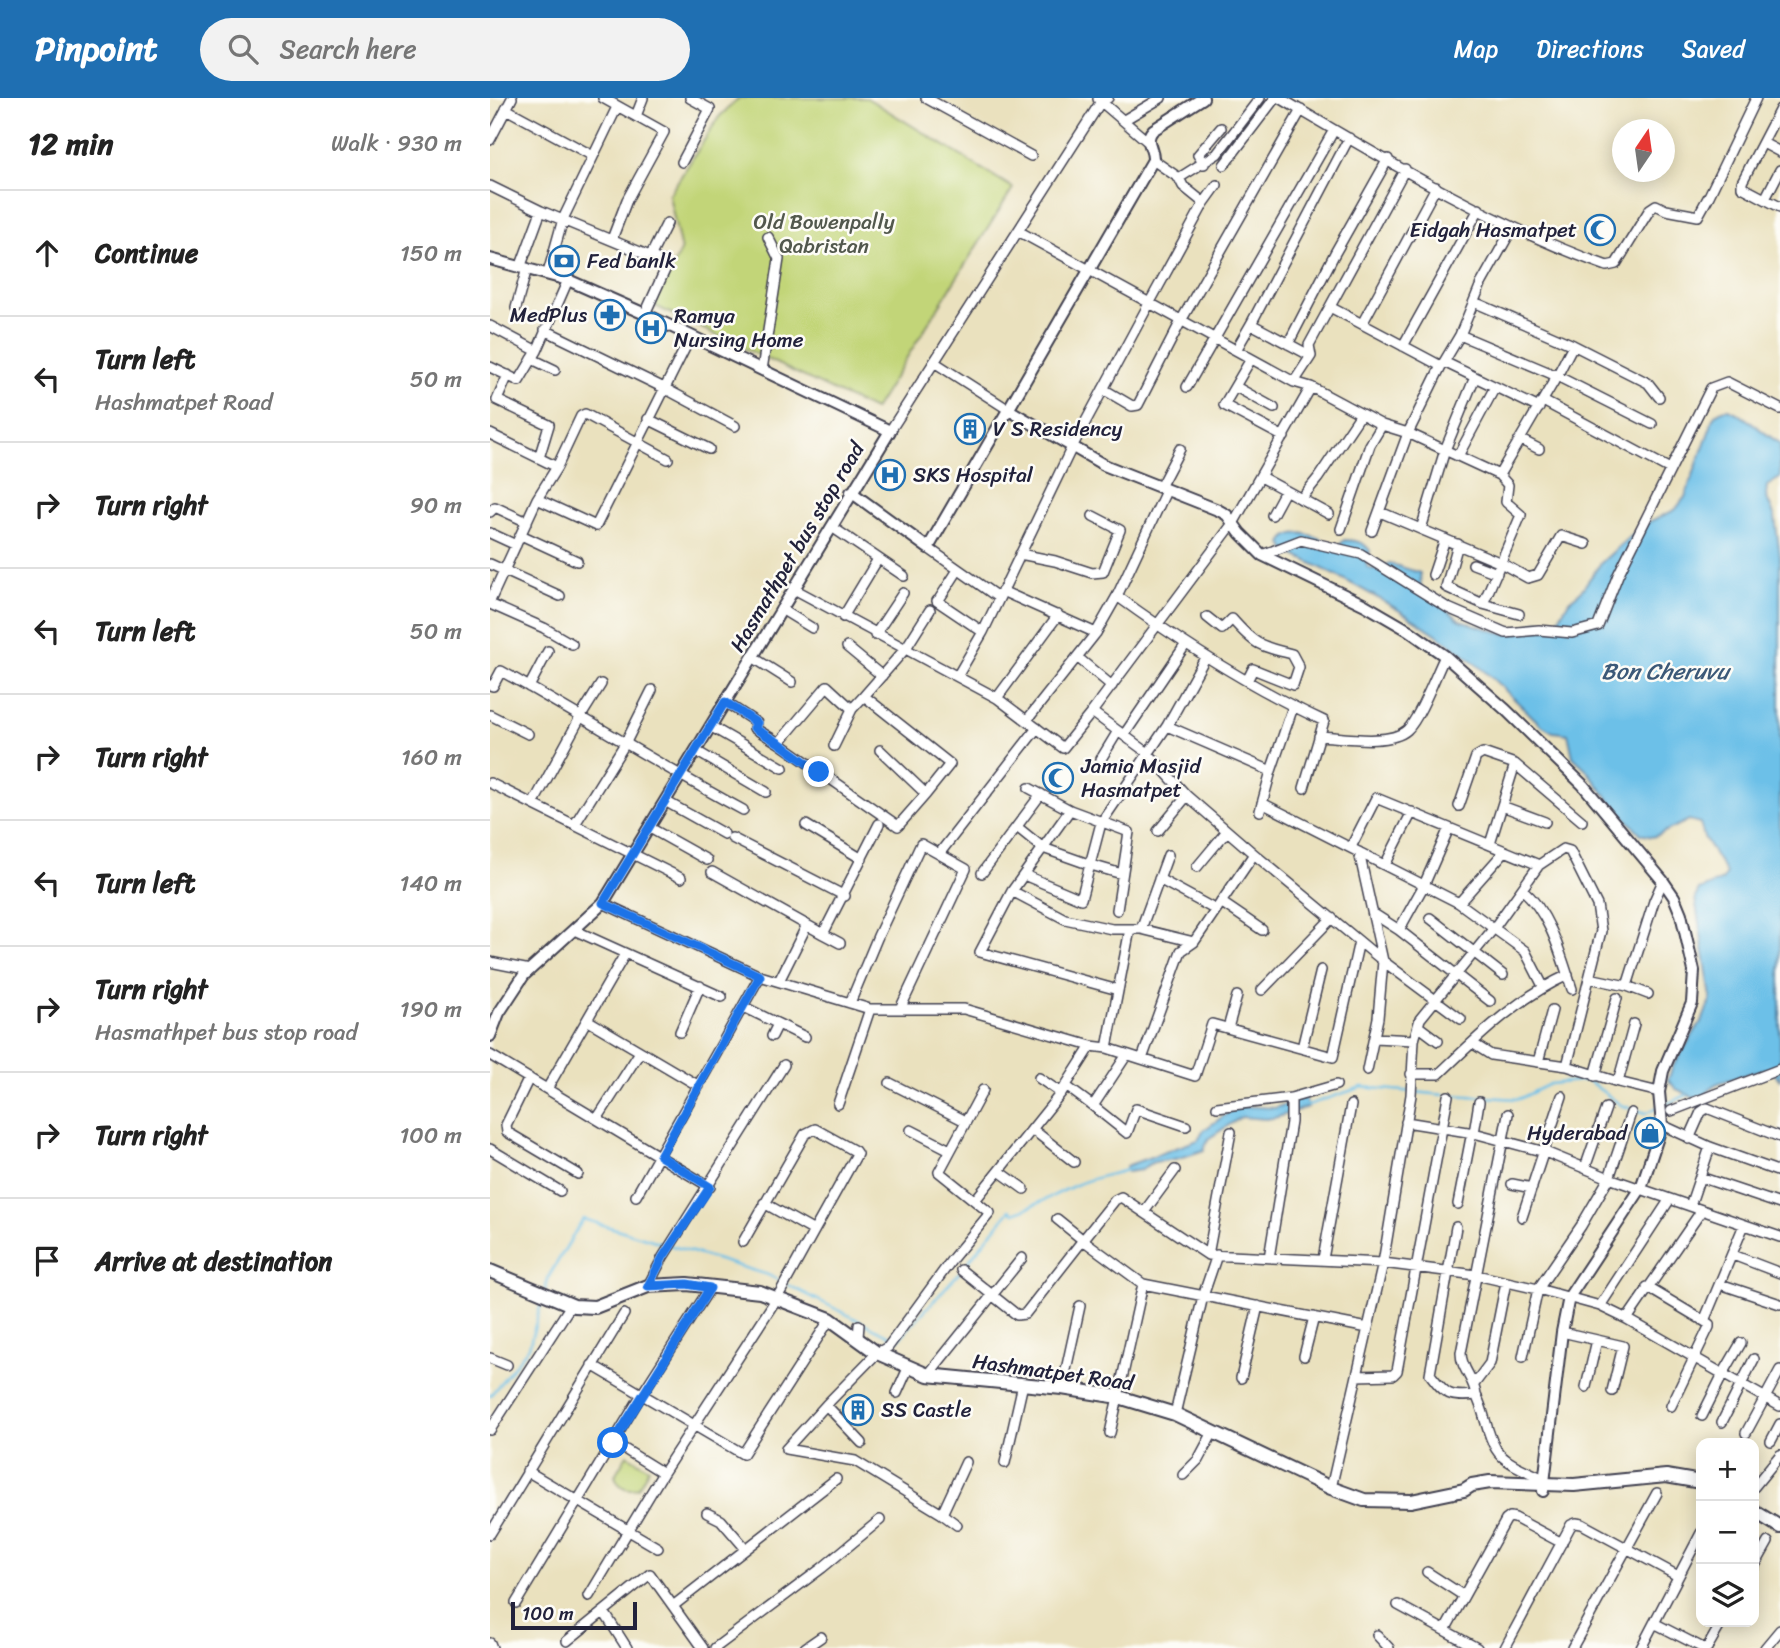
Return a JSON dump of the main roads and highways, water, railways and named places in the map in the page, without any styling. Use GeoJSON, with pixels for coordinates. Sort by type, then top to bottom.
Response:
{"type":"FeatureCollection","features":[{"type":"Feature","properties":{"kind":"main road","name":"Hashmatpet Road"},"geometry":{"type":"LineString","coordinates":[[490,1272],[567,1303],[595,1307],[648,1286],[687,1284],[779,1293],[859,1331],[883,1350],[928,1375],[1062,1388],[1119,1397],[1175,1414],[1331,1488],[1364,1500],[1411,1501],[1464,1490],[1544,1485]]}},
{"type":"Feature","properties":{"kind":"main road"},"geometry":{"type":"LineString","coordinates":[[1544,1485],[1574,1485],[1666,1476],[1696,1481]]}},
{"type":"Feature","properties":{"kind":"main road"},"geometry":{"type":"LineString","coordinates":[[1544,1485],[1575,1492],[1667,1483],[1696,1488]]}},
{"type":"Feature","properties":{"kind":"main road"},"geometry":{"type":"LineString","coordinates":[[1759,1506],[1780,1518]]}},
{"type":"Feature","properties":{"kind":"main road"},"geometry":{"type":"LineString","coordinates":[[1759,1514],[1780,1527]]}},
{"type":"Feature","properties":{"kind":"water","name":"Bon Cheruvu"},"geometry":{"type":"Polygon","coordinates":[[[1728,409],[1780,443],[1780,478],[1767,486],[1766,496],[1775,517],[1780,556],[1780,1080],[1772,1071],[1763,1069],[1716,1084],[1704,1096],[1694,1097],[1676,1089],[1668,1080],[1673,1066],[1703,1019],[1711,998],[1695,898],[1699,890],[1723,880],[1726,873],[1704,837],[1700,823],[1689,820],[1652,837],[1641,834],[1573,757],[1568,734],[1553,732],[1541,725],[1476,664],[1433,632],[1372,594],[1286,551],[1282,543],[1287,537],[1301,533],[1337,548],[1344,540],[1359,542],[1370,551],[1366,564],[1368,568],[1379,570],[1389,563],[1420,573],[1421,588],[1460,620],[1504,634],[1515,633],[1538,621],[1557,622],[1569,601],[1580,592],[1601,563],[1646,523],[1675,510],[1685,497],[1714,416],[1728,409]]]}},
{"type":"Feature","properties":{"kind":"water"},"geometry":{"type":"Polygon","coordinates":[[[1305,1097],[1308,1107],[1266,1119],[1241,1117],[1208,1139],[1204,1150],[1153,1162],[1142,1170],[1127,1172],[1126,1166],[1198,1140],[1204,1130],[1238,1106],[1275,1108],[1305,1097]]]}},
{"type":"Feature","properties":{"kind":"waterway"},"geometry":{"type":"LineString","coordinates":[[1451,1095],[1519,1099],[1550,1084],[1587,1080],[1621,1105],[1646,1113],[1658,1107]]}},
{"type":"Feature","properties":{"kind":"waterway"},"geometry":{"type":"LineString","coordinates":[[1305,1106],[1362,1087],[1445,1095]]}},
{"type":"Feature","properties":{"kind":"waterway"},"geometry":{"type":"LineString","coordinates":[[1664,1105],[1687,1095]]}},
{"type":"Feature","properties":{"kind":"waterway"},"geometry":{"type":"LineString","coordinates":[[963,1268],[1010,1210],[1014,1213],[1082,1182],[1130,1169]]}},
{"type":"Feature","properties":{"kind":"waterway"},"geometry":{"type":"LineString","coordinates":[[545,1290],[549,1276],[583,1219],[768,1275],[782,1282]]}},
{"type":"Feature","properties":{"kind":"waterway"},"geometry":{"type":"LineString","coordinates":[[898,1340],[959,1273]]}},
{"type":"Feature","properties":{"kind":"waterway"},"geometry":{"type":"LineString","coordinates":[[788,1285],[892,1337]]}},
{"type":"Feature","properties":{"kind":"waterway"},"geometry":{"type":"LineString","coordinates":[[490,1396],[529,1347],[543,1297]]}},
{"type":"Feature","properties":{"kind":"place","name":"Eidgah Hasmatpet"},"geometry":{"type":"Point","coordinates":[1600,230]}},
{"type":"Feature","properties":{"kind":"place","name":"Fed banlk"},"geometry":{"type":"Point","coordinates":[564,261]}},
{"type":"Feature","properties":{"kind":"place","name":"MedPlus"},"geometry":{"type":"Point","coordinates":[610,315]}},
{"type":"Feature","properties":{"kind":"place","name":"Ramya Nursing Home"},"geometry":{"type":"Point","coordinates":[651,328]}},
{"type":"Feature","properties":{"kind":"place","name":"V S Residency"},"geometry":{"type":"Point","coordinates":[970,429]}},
{"type":"Feature","properties":{"kind":"place","name":"SKS Hospital"},"geometry":{"type":"Point","coordinates":[890,475]}},
{"type":"Feature","properties":{"kind":"place","name":"Jamia Masjid Hasmatpet"},"geometry":{"type":"Point","coordinates":[1058,778]}},
{"type":"Feature","properties":{"kind":"place","name":"Hyderabad"},"geometry":{"type":"Point","coordinates":[1650,1133]}},
{"type":"Feature","properties":{"kind":"place","name":"SS Castle"},"geometry":{"type":"Point","coordinates":[858,1410]}},
{"type":"Feature","properties":{"kind":"park label","name":"Old Bowenpally Qabristan"},"geometry":{"type":"Point","coordinates":[824,234]}}]}
